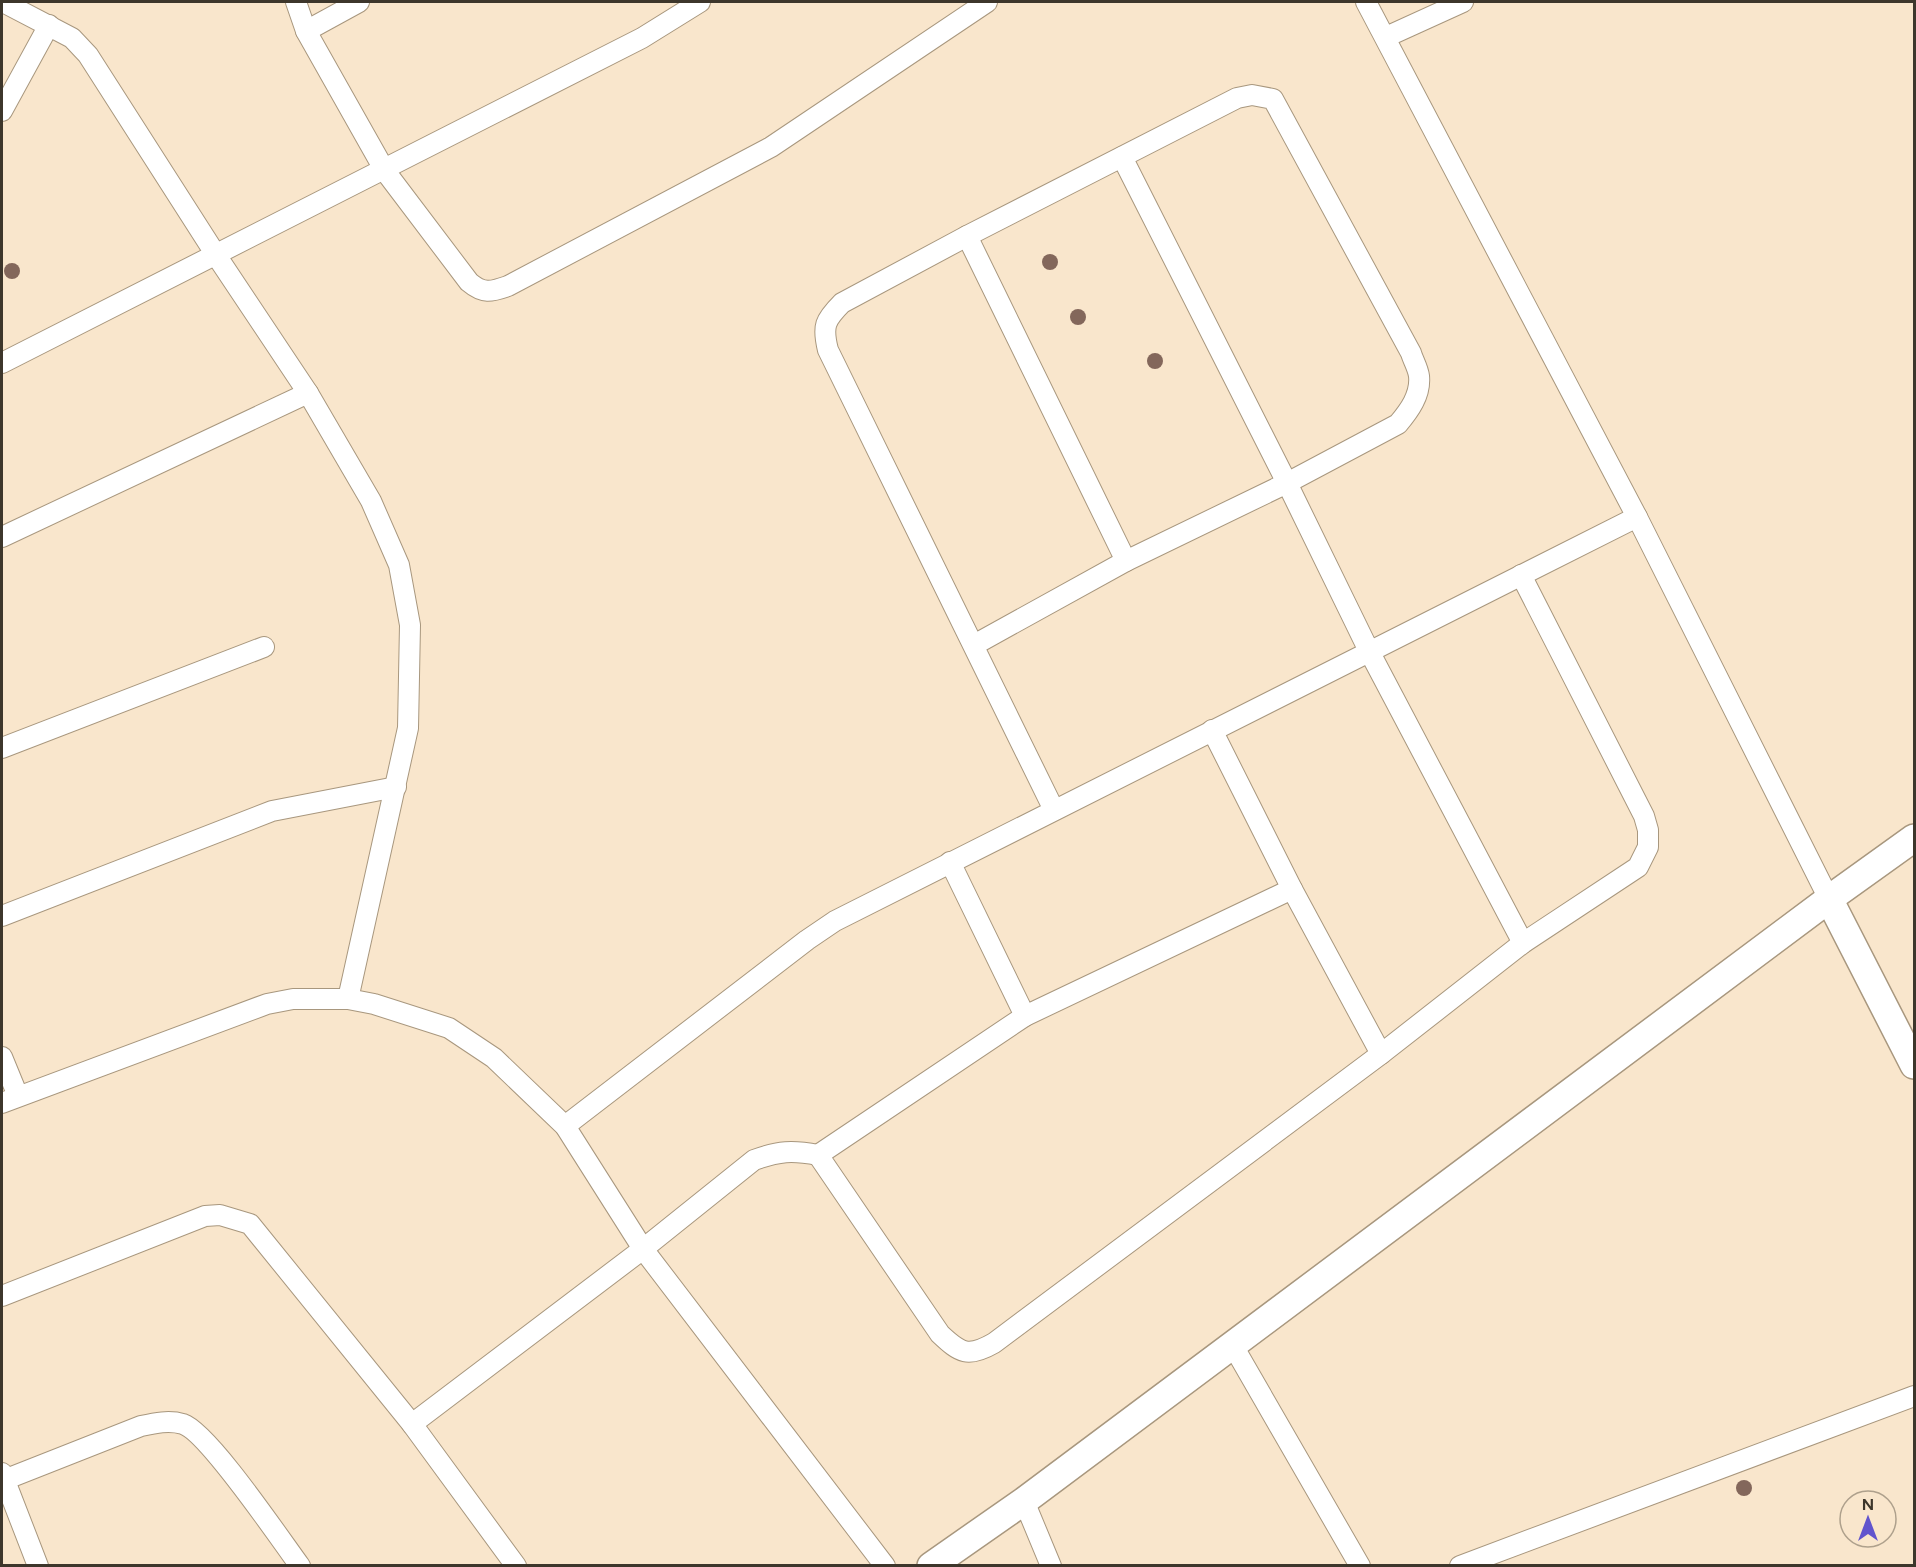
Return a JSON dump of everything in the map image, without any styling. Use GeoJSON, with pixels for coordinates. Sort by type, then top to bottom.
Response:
{"type":"FeatureCollection","features":[{"type":"Feature","properties":{"kind":"street"},"geometry":{"type":"LineString","coordinates":[[3,2],[72,38],[88,55],[216,255],[308,393],[371,501],[399,565],[410,626],[408,728],[348,999]]}},
{"type":"Feature","properties":{"kind":"street"},"geometry":{"type":"LineString","coordinates":[[296,2],[306,31],[385,171],[469,282],[477,289],[485,291],[508,286],[771,147],[987,2]]}},
{"type":"Feature","properties":{"kind":"street"},"geometry":{"type":"LineString","coordinates":[[306,31],[359,2]]}},
{"type":"Feature","properties":{"kind":"street"},"geometry":{"type":"LineString","coordinates":[[2,363],[385,171],[642,38],[700,2]]}},
{"type":"Feature","properties":{"kind":"street"},"geometry":{"type":"LineString","coordinates":[[1366,2],[1637,517],[1914,1065]]}},
{"type":"Feature","properties":{"kind":"street"},"geometry":{"type":"LineString","coordinates":[[1386,37],[1463,2]]}},
{"type":"Feature","properties":{"kind":"street"},"geometry":{"type":"LineString","coordinates":[[2,111],[49,25]]}},
{"type":"Feature","properties":{"kind":"street"},"geometry":{"type":"LineString","coordinates":[[974,645],[1126,561],[1287,483],[1398,424],[1410,411],[1416,397],[1419,376],[1411,353],[1273,99],[1252,95],[1237,98],[967,236],[842,303],[828,316],[825,338],[833,360],[1054,810]]}},
{"type":"Feature","properties":{"kind":"street"},"geometry":{"type":"LineString","coordinates":[[1122,157],[1369,651],[1523,943]]}},
{"type":"Feature","properties":{"kind":"street"},"geometry":{"type":"LineString","coordinates":[[967,236],[1126,561]]}},
{"type":"Feature","properties":{"kind":"street"},"geometry":{"type":"LineString","coordinates":[[2,537],[308,393]]}},
{"type":"Feature","properties":{"kind":"street"},"geometry":{"type":"LineString","coordinates":[[565,1125],[826,927],[868,902],[1637,517]]}},
{"type":"Feature","properties":{"kind":"street"},"geometry":{"type":"LineString","coordinates":[[412,1424],[643,1249],[754,1160],[776,1152],[795,1150],[818,1155],[940,1334],[955,1348],[970,1353],[984,1349],[1381,1054],[1523,943],[1638,867],[1648,847],[1648,830],[1644,816],[1521,575]]}},
{"type":"Feature","properties":{"kind":"street"},"geometry":{"type":"LineString","coordinates":[[2,748],[264,647]]}},
{"type":"Feature","properties":{"kind":"street"},"geometry":{"type":"LineString","coordinates":[[1212,730],[1292,889],[1381,1054]]}},
{"type":"Feature","properties":{"kind":"street"},"geometry":{"type":"LineString","coordinates":[[2,916],[272,812],[396,787]]}},
{"type":"Feature","properties":{"kind":"street"},"geometry":{"type":"LineString","coordinates":[[931,1566],[1024,1501],[1914,837]]}},
{"type":"Feature","properties":{"kind":"street"},"geometry":{"type":"LineString","coordinates":[[950,862],[1024,1016]]}},
{"type":"Feature","properties":{"kind":"street"},"geometry":{"type":"LineString","coordinates":[[818,1155],[1024,1016],[1292,889]]}},
{"type":"Feature","properties":{"kind":"street"},"geometry":{"type":"LineString","coordinates":[[2,1057],[10,1100],[267,1004],[293,999],[348,999],[384,1006],[449,1028],[494,1058],[565,1125],[643,1249],[885,1566]]}},
{"type":"Feature","properties":{"kind":"street"},"geometry":{"type":"LineString","coordinates":[[2,1296],[205,1216],[220,1215],[250,1224],[412,1424],[516,1566]]}},
{"type":"Feature","properties":{"kind":"street"},"geometry":{"type":"LineString","coordinates":[[1232,1344],[1360,1566]]}},
{"type":"Feature","properties":{"kind":"street"},"geometry":{"type":"LineString","coordinates":[[1460,1566],[1914,1396]]}},
{"type":"Feature","properties":{"kind":"street"},"geometry":{"type":"LineString","coordinates":[[38,1566],[3,1477],[141,1426],[160,1422],[184,1424],[208,1443],[300,1566]]}},
{"type":"Feature","properties":{"kind":"street"},"geometry":{"type":"LineString","coordinates":[[1024,1501],[1051,1566]]}},
{"type":"Feature","properties":{"kind":"building"},"geometry":{"type":"Polygon","coordinates":[[[1050,254],[1056,256],[1058,262],[1056,268],[1050,270],[1044,268],[1042,262],[1044,256],[1050,254]]]}},
{"type":"Feature","properties":{"kind":"building"},"geometry":{"type":"Polygon","coordinates":[[[12,263],[18,265],[20,271],[18,277],[12,279],[6,277],[4,271],[6,265],[12,263]]]}},
{"type":"Feature","properties":{"kind":"building"},"geometry":{"type":"Polygon","coordinates":[[[1078,309],[1084,311],[1086,317],[1084,323],[1078,325],[1072,323],[1070,317],[1072,311],[1078,309]]]}},
{"type":"Feature","properties":{"kind":"building"},"geometry":{"type":"Polygon","coordinates":[[[1155,353],[1161,355],[1163,361],[1161,367],[1155,369],[1149,367],[1147,361],[1149,355],[1155,353]]]}},
{"type":"Feature","properties":{"kind":"building"},"geometry":{"type":"Polygon","coordinates":[[[1744,1480],[1750,1482],[1752,1488],[1750,1494],[1744,1496],[1738,1494],[1736,1488],[1738,1482],[1744,1480]]]}}]}
